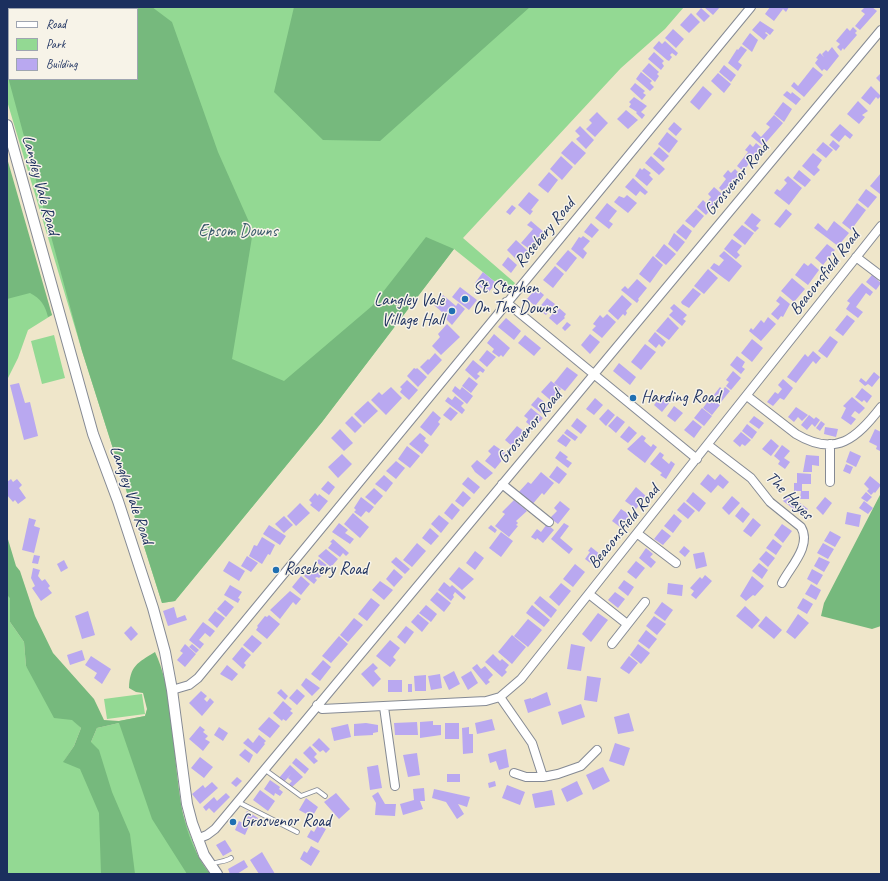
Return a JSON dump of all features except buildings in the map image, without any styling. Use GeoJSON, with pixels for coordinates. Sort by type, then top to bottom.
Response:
{"type":"FeatureCollection","features":[{"type":"Feature","properties":{"kind":"street","name":"Rosebery Road"},"geometry":{"type":"LineString","coordinates":[[172,690],[189,685],[198,678],[506,302],[751,7]]}},
{"type":"Feature","properties":{"kind":"street","name":"Grosvenor Road"},"geometry":{"type":"LineString","coordinates":[[197,839],[208,835],[215,829],[881,30]]}},
{"type":"Feature","properties":{"kind":"street","name":"Langley Vale Road"},"geometry":{"type":"LineString","coordinates":[[7,125],[93,434],[114,488],[153,608],[165,652],[172,690],[187,804],[197,839],[210,865],[217,874]]}},
{"type":"Feature","properties":{"kind":"street","name":"Beaconsfield Road"},"geometry":{"type":"LineString","coordinates":[[317,705],[322,709],[384,707],[472,703],[500,697],[521,679],[638,534],[881,226]]}},
{"type":"Feature","properties":{"kind":"street"},"geometry":{"type":"LineString","coordinates":[[856,257],[881,276]]}},
{"type":"Feature","properties":{"kind":"street"},"geometry":{"type":"LineString","coordinates":[[506,302],[697,459]]}},
{"type":"Feature","properties":{"kind":"street"},"geometry":{"type":"LineString","coordinates":[[747,396],[804,439],[830,444],[845,441],[857,435],[881,407]]}},
{"type":"Feature","properties":{"kind":"street"},"geometry":{"type":"LineString","coordinates":[[830,444],[830,482]]}},
{"type":"Feature","properties":{"kind":"street","name":"The Hayes"},"geometry":{"type":"LineString","coordinates":[[708,445],[751,478],[770,502],[801,527],[804,532],[805,537],[802,548],[782,583]]}},
{"type":"Feature","properties":{"kind":"street"},"geometry":{"type":"LineString","coordinates":[[502,484],[549,522]]}},
{"type":"Feature","properties":{"kind":"street"},"geometry":{"type":"LineString","coordinates":[[638,534],[676,564]]}},
{"type":"Feature","properties":{"kind":"street"},"geometry":{"type":"LineString","coordinates":[[589,594],[626,624]]}},
{"type":"Feature","properties":{"kind":"street"},"geometry":{"type":"LineString","coordinates":[[612,644],[626,624],[645,602]]}},
{"type":"Feature","properties":{"kind":"street"},"geometry":{"type":"LineString","coordinates":[[500,697],[532,743],[543,777]]}},
{"type":"Feature","properties":{"kind":"street"},"geometry":{"type":"LineString","coordinates":[[384,707],[395,786]]}},
{"type":"Feature","properties":{"kind":"street"},"geometry":{"type":"LineString","coordinates":[[514,773],[526,777],[543,777],[558,774],[581,766],[597,750]]}},
{"type":"Feature","properties":{"kind":"lane"},"geometry":{"type":"LineString","coordinates":[[264,769],[301,796],[317,790],[325,796]]}},
{"type":"Feature","properties":{"kind":"lane"},"geometry":{"type":"LineString","coordinates":[[238,801],[298,832]]}},
{"type":"Feature","properties":{"kind":"lane"},"geometry":{"type":"LineString","coordinates":[[210,865],[231,858]]}},
{"type":"Feature","properties":{"kind":"green space","name":"Epsom Downs"},"geometry":{"type":"Polygon","coordinates":[[[7,7],[684,7],[665,29],[621,68],[463,238],[515,283],[509,293],[454,249],[322,422],[175,601],[162,603],[82,351],[7,101],[7,7]]]}},
{"type":"Feature","properties":{"kind":"green space"},"geometry":{"type":"Polygon","coordinates":[[[7,7],[152,7],[172,22],[218,152],[253,231],[232,359],[284,381],[372,306],[426,237],[454,249],[322,422],[175,601],[162,603],[82,351],[9,80],[138,80],[138,8],[8,8],[8,77],[7,7]]]}},
{"type":"Feature","properties":{"kind":"green space"},"geometry":{"type":"Polygon","coordinates":[[[294,7],[530,7],[380,141],[323,140],[274,92],[294,7]]]}},
{"type":"Feature","properties":{"kind":"green space"},"geometry":{"type":"Polygon","coordinates":[[[7,158],[52,315],[48,317],[42,303],[30,293],[7,299],[7,158]]]}},
{"type":"Feature","properties":{"kind":"green space"},"geometry":{"type":"Polygon","coordinates":[[[7,231],[52,315],[28,330],[18,358],[7,380],[7,231]]]}},
{"type":"Feature","properties":{"kind":"green space"},"geometry":{"type":"Polygon","coordinates":[[[54,335],[65,378],[42,384],[31,341],[54,335]]]}},
{"type":"Feature","properties":{"kind":"green space"},"geometry":{"type":"Polygon","coordinates":[[[881,493],[881,626],[872,629],[821,616],[824,603],[881,493]]]}},
{"type":"Feature","properties":{"kind":"green space"},"geometry":{"type":"Polygon","coordinates":[[[7,536],[16,566],[20,571],[35,616],[53,653],[94,699],[104,720],[119,721],[145,716],[147,709],[143,693],[136,692],[129,688],[130,681],[133,670],[139,662],[155,652],[165,679],[170,707],[180,794],[185,822],[195,849],[210,874],[187,874],[152,819],[119,723],[97,728],[91,742],[99,750],[112,792],[130,834],[135,874],[101,874],[99,813],[80,769],[63,762],[74,746],[81,728],[72,720],[54,718],[26,666],[24,642],[10,622],[10,598],[7,595],[7,536]]]}},
{"type":"Feature","properties":{"kind":"green space"},"geometry":{"type":"Polygon","coordinates":[[[7,595],[10,597],[10,622],[24,642],[26,666],[81,728],[74,746],[64,761],[91,742],[97,728],[119,723],[119,721],[145,716],[147,710],[175,759],[182,812],[199,859],[210,874],[7,874],[7,595]]]}},
{"type":"Feature","properties":{"kind":"green space"},"geometry":{"type":"Polygon","coordinates":[[[142,694],[145,714],[107,719],[104,699],[142,694]]]}},
{"type":"Feature","properties":{"kind":"place","name":"St Stephen On The Downs"},"geometry":{"type":"Point","coordinates":[465,299]}},
{"type":"Feature","properties":{"kind":"place","name":"Langley Vale Village Hall"},"geometry":{"type":"Point","coordinates":[452,311]}},
{"type":"Feature","properties":{"kind":"place","name":"Harding Road"},"geometry":{"type":"Point","coordinates":[633,398]}},
{"type":"Feature","properties":{"kind":"place","name":"Rosebery Road"},"geometry":{"type":"Point","coordinates":[276,570]}},
{"type":"Feature","properties":{"kind":"place","name":"Grosvenor Road"},"geometry":{"type":"Point","coordinates":[233,822]}}]}
